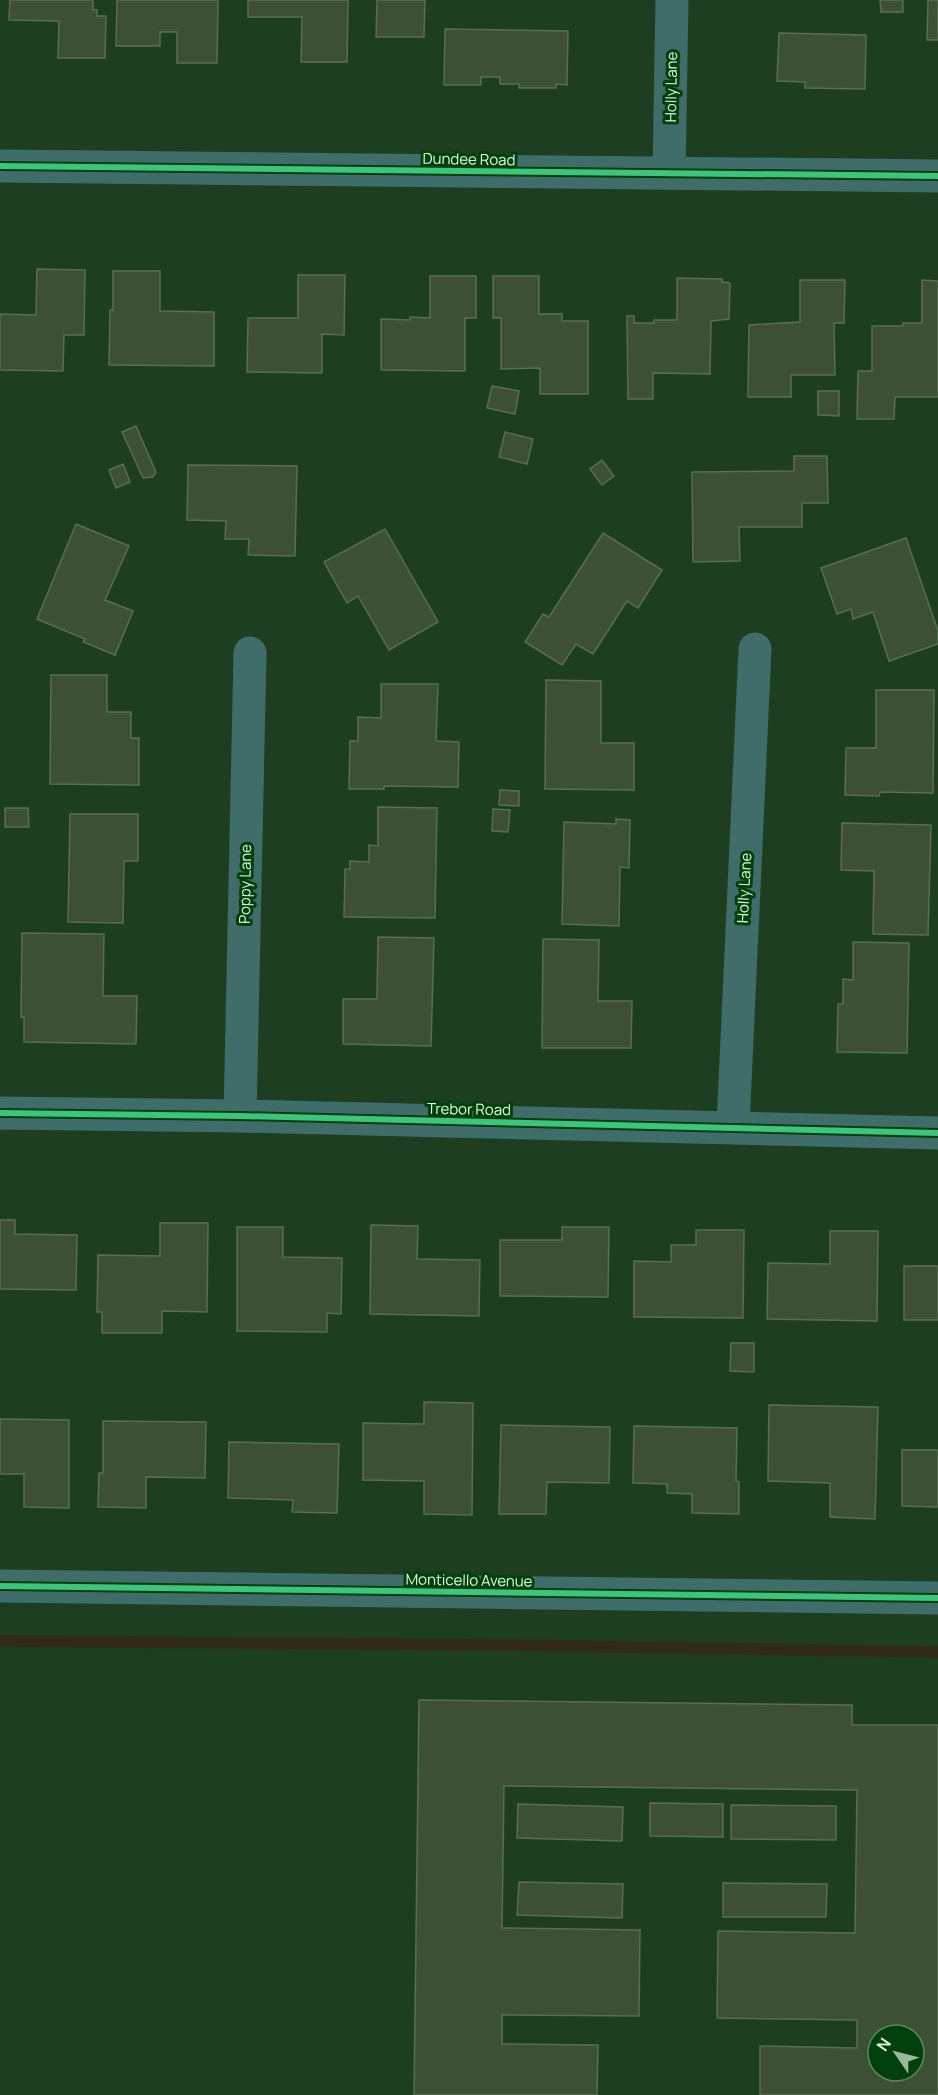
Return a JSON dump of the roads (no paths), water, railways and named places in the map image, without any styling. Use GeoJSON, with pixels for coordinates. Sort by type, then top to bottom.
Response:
{"type":"FeatureCollection","features":[{"type":"Feature","properties":{"kind":"street","name":"Holly Lane"},"geometry":{"type":"LineString","coordinates":[[669,173],[672,0]]}},
{"type":"Feature","properties":{"kind":"street","name":"Dundee Road"},"geometry":{"type":"LineString","coordinates":[[0,166],[938,176]]}},
{"type":"Feature","properties":{"kind":"street","name":"Holly Lane"},"geometry":{"type":"LineString","coordinates":[[732,1126],[755,649]]}},
{"type":"Feature","properties":{"kind":"street","name":"Poppy Lane"},"geometry":{"type":"LineString","coordinates":[[240,1116],[250,653]]}},
{"type":"Feature","properties":{"kind":"street","name":"Trebor Road"},"geometry":{"type":"LineString","coordinates":[[0,1113],[732,1126],[938,1133]]}},
{"type":"Feature","properties":{"kind":"street","name":"Monticello Avenue"},"geometry":{"type":"LineString","coordinates":[[0,1586],[938,1598]]}},
{"type":"Feature","properties":{"kind":"waterway"},"geometry":{"type":"LineString","coordinates":[[0,1641],[505,1645],[938,1652]]}}]}
